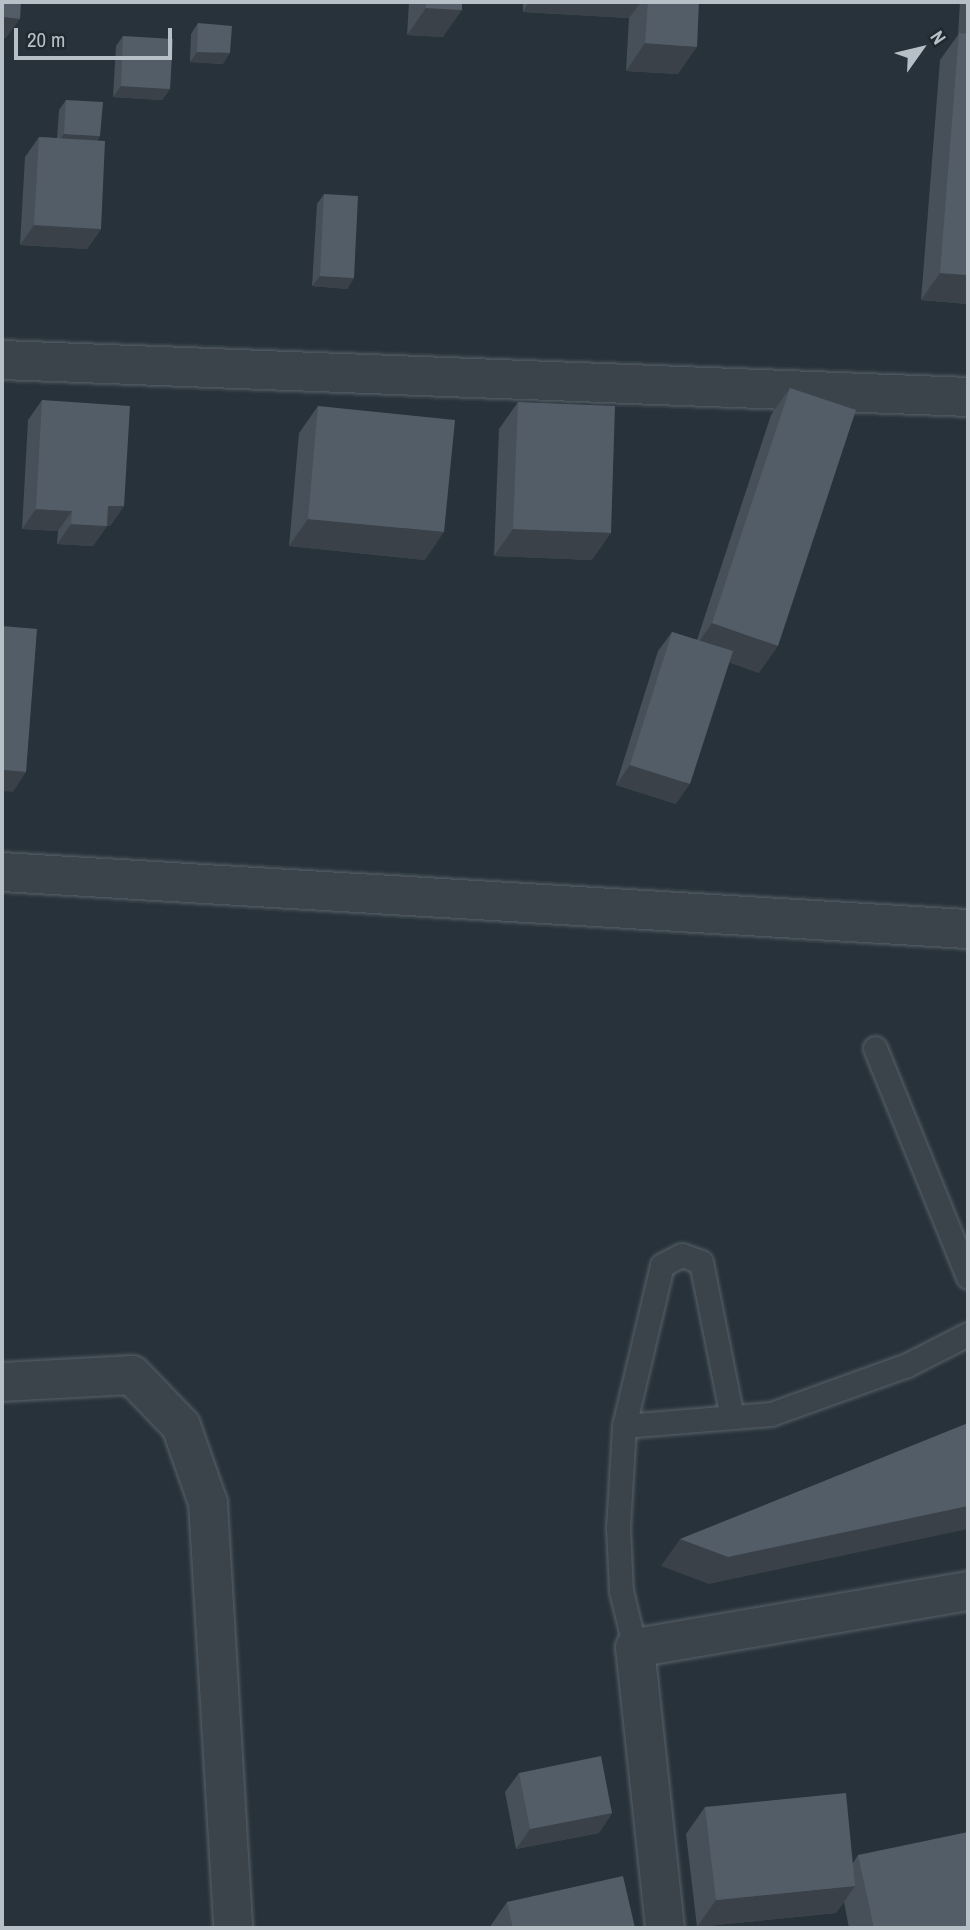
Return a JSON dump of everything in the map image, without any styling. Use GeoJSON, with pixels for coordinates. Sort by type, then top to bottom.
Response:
{"type":"FeatureCollection","features":[{"type":"Feature","properties":{"kind":"street"},"geometry":{"type":"LineString","coordinates":[[2,360],[968,397]]}},
{"type":"Feature","properties":{"kind":"street"},"geometry":{"type":"LineString","coordinates":[[2,872],[968,929]]}},
{"type":"Feature","properties":{"kind":"street"},"geometry":{"type":"LineString","coordinates":[[2,1382],[132,1375],[181,1426],[208,1503],[233,1928]]}},
{"type":"Feature","properties":{"kind":"street"},"geometry":{"type":"LineString","coordinates":[[665,1928],[635,1648],[968,1591]]}},
{"type":"Feature","properties":{"kind":"lane"},"geometry":{"type":"LineString","coordinates":[[874,1048],[968,1277]]}},
{"type":"Feature","properties":{"kind":"lane"},"geometry":{"type":"LineString","coordinates":[[635,1648],[621,1591],[618,1528],[624,1426],[662,1265],[682,1255],[701,1262],[733,1417]]}},
{"type":"Feature","properties":{"kind":"lane"},"geometry":{"type":"LineString","coordinates":[[624,1426],[771,1414],[907,1365],[968,1334]]}},
{"type":"Feature","properties":{"kind":"building"},"geometry":{"type":"Polygon","coordinates":[[[2,2],[21,2],[20,19],[2,17],[2,2]]]}},
{"type":"Feature","properties":{"kind":"building"},"geometry":{"type":"Polygon","coordinates":[[[426,2],[462,2],[462,10],[426,8],[426,2]]]}},
{"type":"Feature","properties":{"kind":"building"},"geometry":{"type":"Polygon","coordinates":[[[648,2],[699,2],[697,47],[645,43],[648,2]]]}},
{"type":"Feature","properties":{"kind":"building"},"geometry":{"type":"Polygon","coordinates":[[[198,23],[232,26],[230,53],[197,52],[198,23]]]}},
{"type":"Feature","properties":{"kind":"building"},"geometry":{"type":"Polygon","coordinates":[[[959,33],[968,34],[968,275],[940,273],[959,33]]]}},
{"type":"Feature","properties":{"kind":"building"},"geometry":{"type":"Polygon","coordinates":[[[123,36],[173,39],[170,89],[121,86],[123,36]]]}},
{"type":"Feature","properties":{"kind":"building"},"geometry":{"type":"Polygon","coordinates":[[[66,100],[103,102],[100,136],[64,134],[66,100]]]}},
{"type":"Feature","properties":{"kind":"building"},"geometry":{"type":"Polygon","coordinates":[[[39,137],[105,141],[101,229],[34,225],[39,137]]]}},
{"type":"Feature","properties":{"kind":"building"},"geometry":{"type":"Polygon","coordinates":[[[324,194],[358,196],[354,278],[320,276],[324,194]]]}},
{"type":"Feature","properties":{"kind":"building"},"geometry":{"type":"Polygon","coordinates":[[[790,388],[856,410],[778,646],[712,623],[790,388]]]}},
{"type":"Feature","properties":{"kind":"building"},"geometry":{"type":"Polygon","coordinates":[[[42,400],[130,406],[124,506],[108,506],[107,526],[71,524],[72,511],[36,509],[42,400]]]}},
{"type":"Feature","properties":{"kind":"building"},"geometry":{"type":"Polygon","coordinates":[[[518,402],[615,406],[611,533],[513,529],[518,402]]]}},
{"type":"Feature","properties":{"kind":"building"},"geometry":{"type":"Polygon","coordinates":[[[318,406],[455,420],[444,532],[308,519],[318,406]]]}},
{"type":"Feature","properties":{"kind":"building"},"geometry":{"type":"Polygon","coordinates":[[[2,626],[37,629],[26,772],[2,770],[2,626]]]}},
{"type":"Feature","properties":{"kind":"building"},"geometry":{"type":"Polygon","coordinates":[[[672,632],[733,651],[690,784],[630,765],[672,632]]]}},
{"type":"Feature","properties":{"kind":"building"},"geometry":{"type":"Polygon","coordinates":[[[968,1423],[968,1506],[728,1557],[680,1539],[968,1423]]]}},
{"type":"Feature","properties":{"kind":"building"},"geometry":{"type":"Polygon","coordinates":[[[601,1756],[612,1813],[530,1829],[519,1773],[601,1756]]]}},
{"type":"Feature","properties":{"kind":"building"},"geometry":{"type":"Polygon","coordinates":[[[846,1793],[855,1886],[716,1900],[705,1807],[846,1793]]]}},
{"type":"Feature","properties":{"kind":"building"},"geometry":{"type":"Polygon","coordinates":[[[968,1832],[968,1928],[874,1928],[858,1855],[968,1832]]]}},
{"type":"Feature","properties":{"kind":"building"},"geometry":{"type":"Polygon","coordinates":[[[623,1876],[635,1928],[513,1928],[507,1902],[623,1876]]]}}]}
